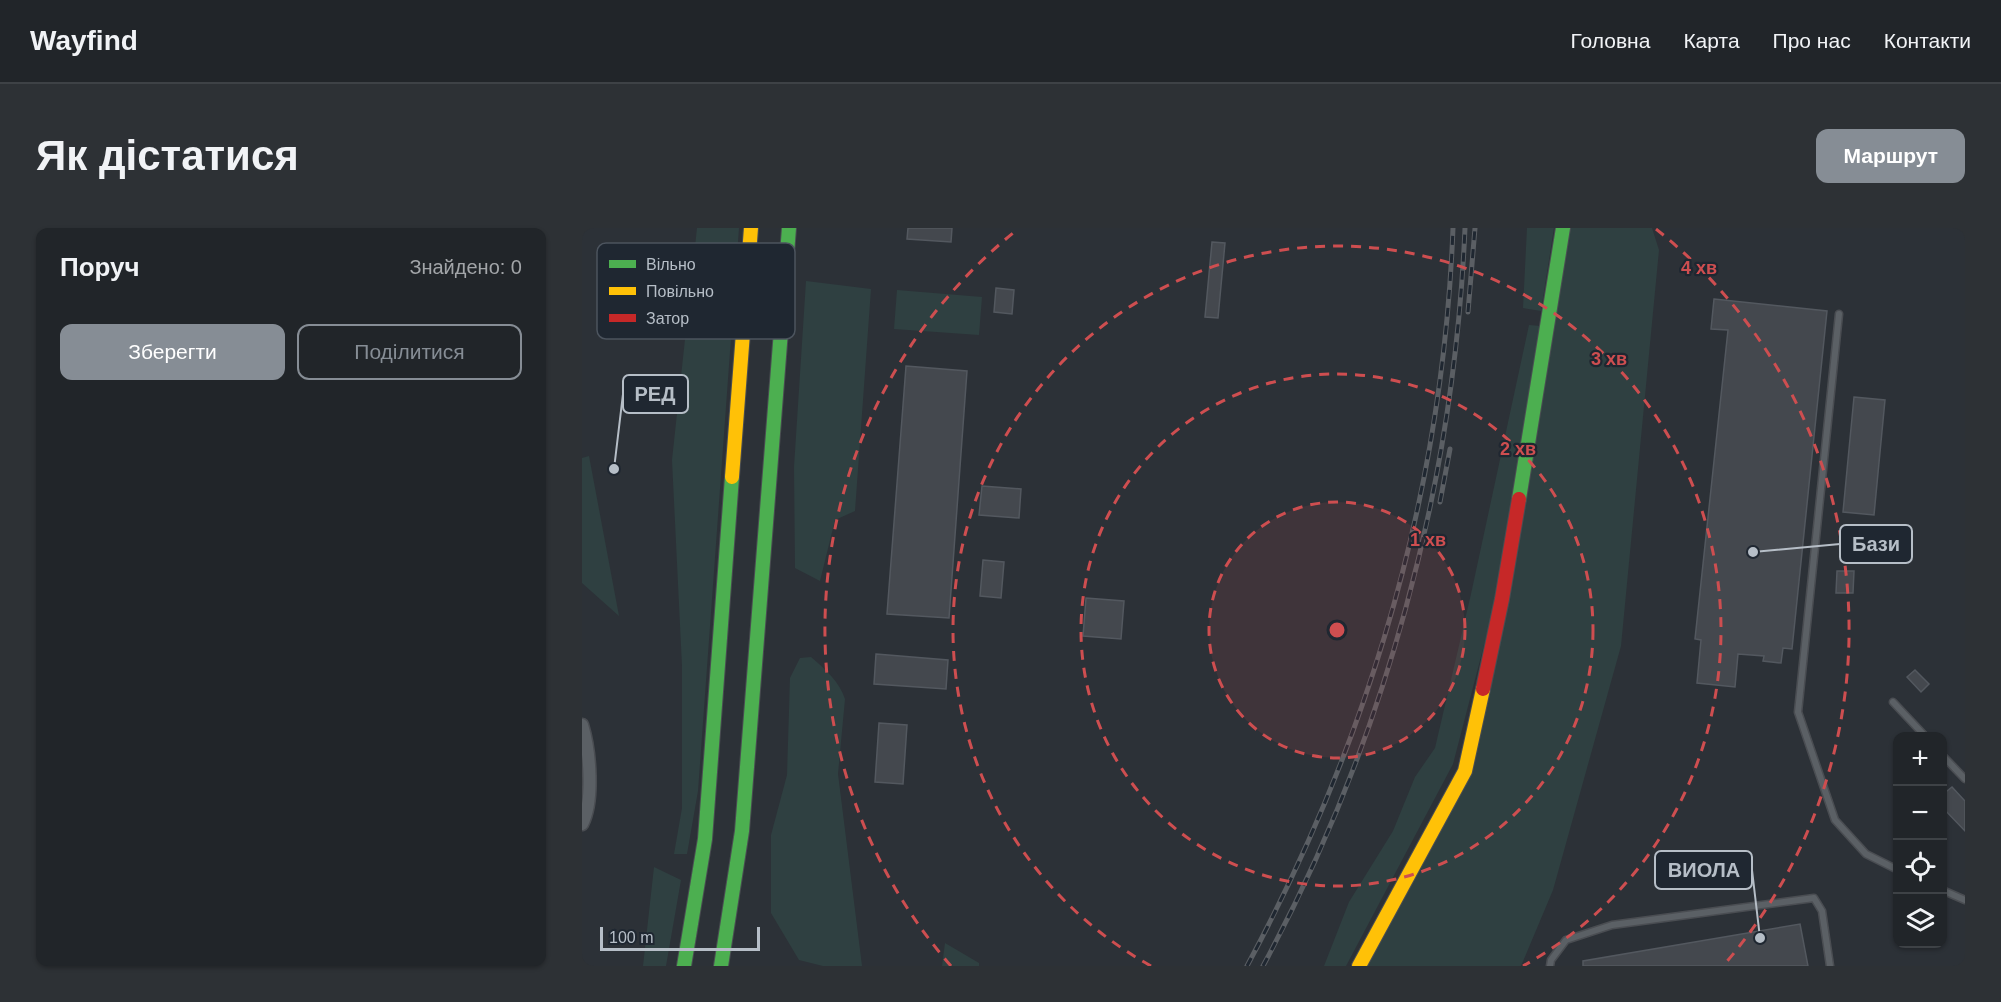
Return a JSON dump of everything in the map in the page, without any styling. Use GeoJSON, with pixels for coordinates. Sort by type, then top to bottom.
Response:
{"type":"FeatureCollection","features":[{"type":"Feature","properties":{"kind":"main road"},"geometry":{"type":"LineString","coordinates":[[750,243],[751,228]]}},
{"type":"Feature","properties":{"kind":"main road"},"geometry":{"type":"LineString","coordinates":[[788,243],[789,228]]}},
{"type":"Feature","properties":{"kind":"main road"},"geometry":{"type":"LineString","coordinates":[[1359,966],[1465,771],[1502,598],[1563,228]]}},
{"type":"Feature","properties":{"kind":"main road"},"geometry":{"type":"LineString","coordinates":[[684,966],[705,839],[743,339]]}},
{"type":"Feature","properties":{"kind":"main road"},"geometry":{"type":"LineString","coordinates":[[725,965],[742,831],[780,339]]}},
{"type":"Feature","properties":{"kind":"street"},"geometry":{"type":"LineString","coordinates":[[582,725],[588,744],[588,812],[582,824]]}},
{"type":"Feature","properties":{"kind":"lane"},"geometry":{"type":"LineString","coordinates":[[1839,314],[1798,712],[1835,820],[1866,854],[1893,868]]}},
{"type":"Feature","properties":{"kind":"lane"},"geometry":{"type":"LineString","coordinates":[[1893,702],[1921,732]]}},
{"type":"Feature","properties":{"kind":"lane"},"geometry":{"type":"LineString","coordinates":[[1947,760],[1965,779]]}},
{"type":"Feature","properties":{"kind":"lane"},"geometry":{"type":"LineString","coordinates":[[1947,892],[1965,900]]}},
{"type":"Feature","properties":{"kind":"lane"},"geometry":{"type":"LineString","coordinates":[[1550,966],[1551,960],[1566,940],[1612,925],[1814,898],[1821,911],[1830,966]]}},
{"type":"Feature","properties":{"kind":"shaded area"},"geometry":{"type":"Polygon","coordinates":[[[697,228],[739,228],[738,243],[695,243],[697,228]]]}},
{"type":"Feature","properties":{"kind":"shaded area"},"geometry":{"type":"Polygon","coordinates":[[[1527,228],[1554,228],[1541,311],[1523,308],[1527,228]]]}},
{"type":"Feature","properties":{"kind":"shaded area"},"geometry":{"type":"Polygon","coordinates":[[[1571,228],[1652,228],[1659,250],[1621,646],[1553,890],[1521,966],[1367,966],[1472,773],[1568,233],[1571,228]]]}},
{"type":"Feature","properties":{"kind":"shaded area"},"geometry":{"type":"Polygon","coordinates":[[[806,281],[871,289],[855,511],[835,520],[820,581],[795,568],[794,467],[806,281]]]}},
{"type":"Feature","properties":{"kind":"shaded area"},"geometry":{"type":"Polygon","coordinates":[[[897,290],[982,297],[979,335],[894,329],[897,290]]]}},
{"type":"Feature","properties":{"kind":"shaded area"},"geometry":{"type":"Polygon","coordinates":[[[1529,325],[1541,326],[1497,595],[1453,764],[1346,966],[1324,966],[1349,902],[1393,831],[1415,777],[1435,748],[1529,325]]]}},
{"type":"Feature","properties":{"kind":"shaded area"},"geometry":{"type":"Polygon","coordinates":[[[685,339],[731,339],[698,791],[687,854],[674,854],[682,808],[682,666],[672,460],[685,339]]]}},
{"type":"Feature","properties":{"kind":"shaded area"},"geometry":{"type":"Polygon","coordinates":[[[589,456],[619,616],[582,583],[582,458],[589,456]]]}},
{"type":"Feature","properties":{"kind":"shaded area"},"geometry":{"type":"Polygon","coordinates":[[[811,657],[836,681],[845,699],[838,774],[862,966],[823,966],[799,960],[771,913],[771,835],[787,775],[790,678],[800,658],[811,657]]]}},
{"type":"Feature","properties":{"kind":"shaded area"},"geometry":{"type":"Polygon","coordinates":[[[654,867],[681,880],[666,966],[643,966],[654,867]]]}},
{"type":"Feature","properties":{"kind":"shaded area"},"geometry":{"type":"Polygon","coordinates":[[[945,943],[979,963],[979,966],[942,966],[945,943]]]}},
{"type":"Feature","properties":{"kind":"building"},"geometry":{"type":"Polygon","coordinates":[[[908,228],[952,228],[951,242],[907,239],[908,228]]]}},
{"type":"Feature","properties":{"kind":"building"},"geometry":{"type":"Polygon","coordinates":[[[1212,242],[1225,243],[1218,318],[1205,317],[1212,242]]]}},
{"type":"Feature","properties":{"kind":"building"},"geometry":{"type":"Polygon","coordinates":[[[996,288],[1014,290],[1012,314],[994,312],[996,288]]]}},
{"type":"Feature","properties":{"kind":"building"},"geometry":{"type":"Polygon","coordinates":[[[1714,299],[1827,311],[1792,649],[1783,648],[1781,663],[1763,661],[1764,656],[1738,654],[1735,687],[1697,683],[1701,640],[1695,639],[1728,330],[1711,329],[1714,299]]]}},
{"type":"Feature","properties":{"kind":"building"},"geometry":{"type":"Polygon","coordinates":[[[906,366],[967,371],[949,618],[887,614],[906,366]]]}},
{"type":"Feature","properties":{"kind":"building"},"geometry":{"type":"Polygon","coordinates":[[[1854,397],[1885,400],[1874,515],[1843,512],[1854,397]]]}},
{"type":"Feature","properties":{"kind":"building"},"geometry":{"type":"Polygon","coordinates":[[[982,486],[1021,489],[1019,518],[979,515],[982,486]]]}},
{"type":"Feature","properties":{"kind":"building"},"geometry":{"type":"Polygon","coordinates":[[[983,560],[1004,562],[1001,598],[980,596],[983,560]]]}},
{"type":"Feature","properties":{"kind":"building"},"geometry":{"type":"Polygon","coordinates":[[[1837,571],[1854,571],[1853,593],[1836,593],[1837,571]]]}},
{"type":"Feature","properties":{"kind":"building"},"geometry":{"type":"Polygon","coordinates":[[[1086,598],[1124,601],[1121,639],[1083,636],[1086,598]]]}},
{"type":"Feature","properties":{"kind":"building"},"geometry":{"type":"Polygon","coordinates":[[[876,654],[948,660],[946,689],[874,684],[876,654]]]}},
{"type":"Feature","properties":{"kind":"building"},"geometry":{"type":"Polygon","coordinates":[[[1915,670],[1929,684],[1921,692],[1907,677],[1915,670]]]}},
{"type":"Feature","properties":{"kind":"building"},"geometry":{"type":"Polygon","coordinates":[[[879,723],[907,725],[903,784],[875,782],[879,723]]]}},
{"type":"Feature","properties":{"kind":"building"},"geometry":{"type":"Polygon","coordinates":[[[1952,787],[1965,801],[1965,831],[1947,812],[1947,791],[1952,787]]]}},
{"type":"Feature","properties":{"kind":"building"},"geometry":{"type":"Polygon","coordinates":[[[1800,924],[1808,966],[1583,966],[1583,961],[1800,924]]]}},
{"type":"Feature","properties":{"kind":"railway"},"geometry":{"type":"LineString","coordinates":[[1247,966],[1291,879],[1330,791],[1364,701],[1392,609],[1416,516],[1434,421],[1446,325],[1453,228]]}},
{"type":"Feature","properties":{"kind":"railway"},"geometry":{"type":"LineString","coordinates":[[1263,966],[1306,880],[1344,791],[1378,701],[1406,609],[1428,515],[1446,420],[1458,324],[1465,228]]}},
{"type":"Feature","properties":{"kind":"railway"},"geometry":{"type":"LineString","coordinates":[[1468,312],[1475,228]]}},
{"type":"Feature","properties":{"kind":"railway"},"geometry":{"type":"LineString","coordinates":[[1440,502],[1450,449]]}},
{"type":"Feature","properties":{"kind":"traffic: fast"},"geometry":{"type":"LineString","coordinates":[[788,243],[789,228]]}},
{"type":"Feature","properties":{"kind":"traffic: fast"},"geometry":{"type":"LineString","coordinates":[[1519,499],[1563,228]]}},
{"type":"Feature","properties":{"kind":"traffic: fast"},"geometry":{"type":"LineString","coordinates":[[721,966],[742,831],[780,339]]}},
{"type":"Feature","properties":{"kind":"traffic: fast"},"geometry":{"type":"LineString","coordinates":[[684,966],[705,839],[732,477]]}},
{"type":"Feature","properties":{"kind":"traffic: slow"},"geometry":{"type":"LineString","coordinates":[[750,243],[751,228]]}},
{"type":"Feature","properties":{"kind":"traffic: slow"},"geometry":{"type":"LineString","coordinates":[[732,477],[743,339]]}},
{"type":"Feature","properties":{"kind":"traffic: slow"},"geometry":{"type":"LineString","coordinates":[[1359,966],[1465,771],[1483,689]]}},
{"type":"Feature","properties":{"kind":"traffic: jam"},"geometry":{"type":"LineString","coordinates":[[1483,689],[1502,599],[1519,499]]}},
{"type":"Feature","properties":{"kind":"place","name":"РЕД"},"geometry":{"type":"Point","coordinates":[614,469]}},
{"type":"Feature","properties":{"kind":"place","name":"Бази"},"geometry":{"type":"Point","coordinates":[1753,552]}},
{"type":"Feature","properties":{"kind":"place","name":"ВИОЛА"},"geometry":{"type":"Point","coordinates":[1760,938]}}]}
